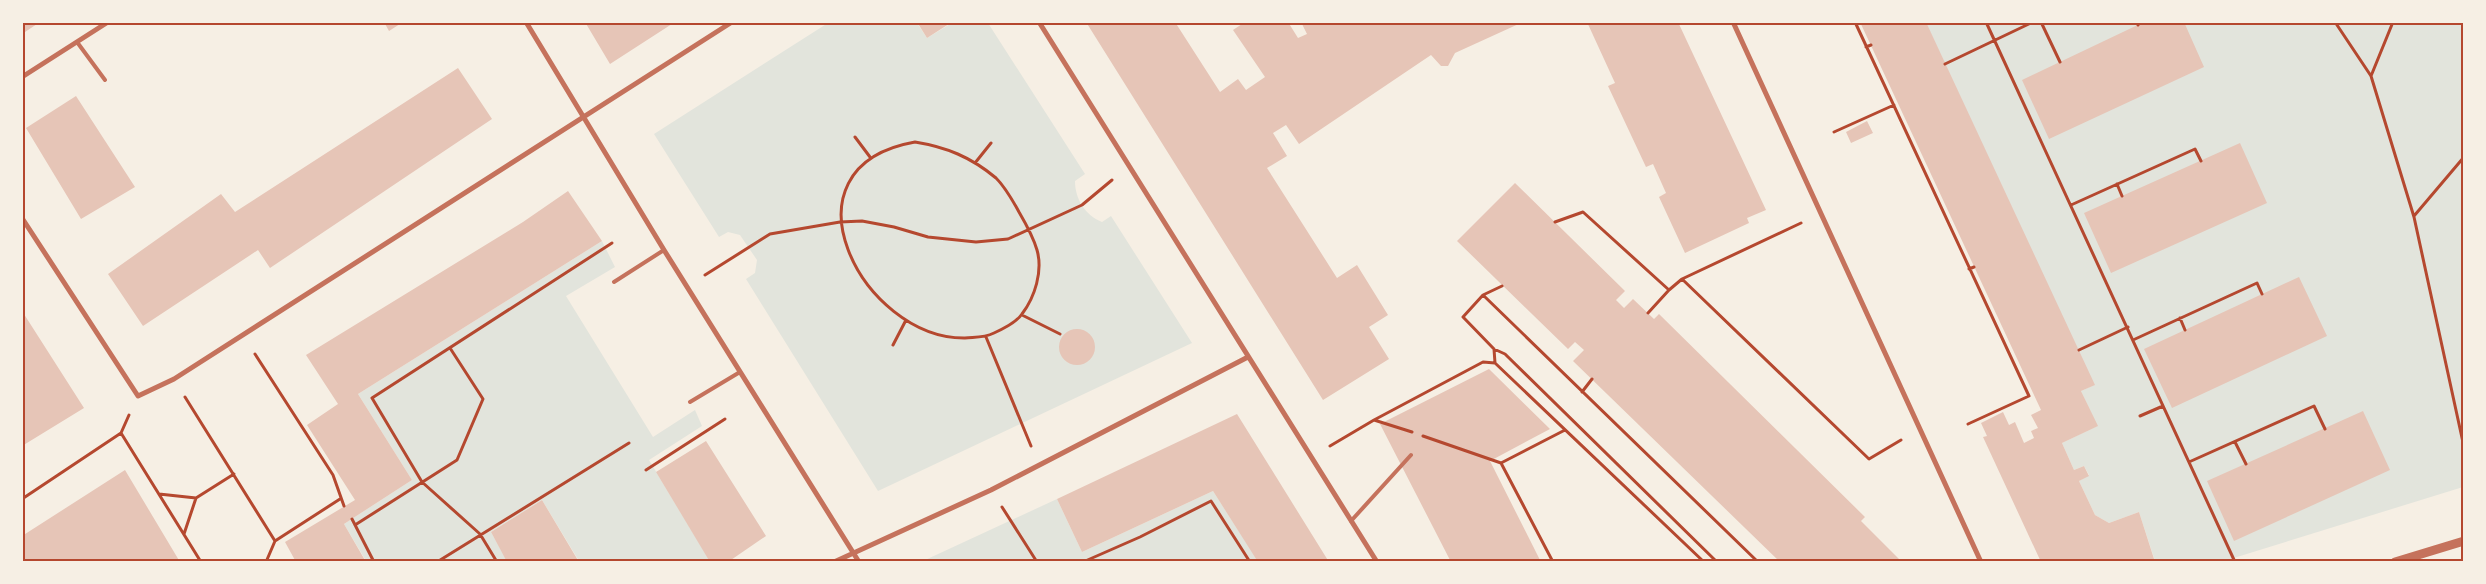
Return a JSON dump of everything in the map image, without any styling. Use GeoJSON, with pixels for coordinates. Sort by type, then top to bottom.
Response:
{"type":"FeatureCollection","features":[{"type":"Feature","properties":{"kind":"street"},"geometry":{"type":"LineString","coordinates":[[22,77],[108,22]]}},
{"type":"Feature","properties":{"kind":"street"},"geometry":{"type":"LineString","coordinates":[[526,22],[582,118],[859,562]]}},
{"type":"Feature","properties":{"kind":"street"},"geometry":{"type":"LineString","coordinates":[[22,218],[138,396],[174,379],[732,22]]}},
{"type":"Feature","properties":{"kind":"street"},"geometry":{"type":"LineString","coordinates":[[1039,22],[1377,562]]}},
{"type":"Feature","properties":{"kind":"street"},"geometry":{"type":"LineString","coordinates":[[1733,22],[1981,562]]}},
{"type":"Feature","properties":{"kind":"street"},"geometry":{"type":"LineString","coordinates":[[834,562],[991,490],[1248,358]]}},
{"type":"Feature","properties":{"kind":"street"},"geometry":{"type":"LineString","coordinates":[[2395,562],[2464,541]]}},
{"type":"Feature","properties":{"kind":"lane"},"geometry":{"type":"LineString","coordinates":[[77,42],[105,80]]}},
{"type":"Feature","properties":{"kind":"lane"},"geometry":{"type":"LineString","coordinates":[[614,282],[664,250]]}},
{"type":"Feature","properties":{"kind":"lane"},"geometry":{"type":"LineString","coordinates":[[690,402],[740,372]]}},
{"type":"Feature","properties":{"kind":"lane"},"geometry":{"type":"LineString","coordinates":[[1351,521],[1411,455]]}},
{"type":"Feature","properties":{"kind":"path"},"geometry":{"type":"LineString","coordinates":[[1855,22],[1887,91],[1921,157],[2029,396],[1968,424]]}},
{"type":"Feature","properties":{"kind":"path"},"geometry":{"type":"LineString","coordinates":[[1986,22],[2128,327],[2234,562]]}},
{"type":"Feature","properties":{"kind":"path"},"geometry":{"type":"LineString","coordinates":[[1945,64],[2033,22]]}},
{"type":"Feature","properties":{"kind":"path"},"geometry":{"type":"LineString","coordinates":[[2041,22],[2060,62]]}},
{"type":"Feature","properties":{"kind":"path"},"geometry":{"type":"LineString","coordinates":[[2335,22],[2371,76],[2414,217],[2464,447]]}},
{"type":"Feature","properties":{"kind":"path"},"geometry":{"type":"LineString","coordinates":[[2371,76],[2393,22]]}},
{"type":"Feature","properties":{"kind":"path"},"geometry":{"type":"LineString","coordinates":[[1866,47],[1871,45]]}},
{"type":"Feature","properties":{"kind":"path"},"geometry":{"type":"LineString","coordinates":[[1887,91],[1892,89]]}},
{"type":"Feature","properties":{"kind":"path"},"geometry":{"type":"LineString","coordinates":[[1834,132],[1894,105]]}},
{"type":"Feature","properties":{"kind":"path"},"geometry":{"type":"LineString","coordinates":[[855,137],[870,157]]}},
{"type":"Feature","properties":{"kind":"path"},"geometry":{"type":"LineString","coordinates":[[915,142],[943,146],[975,163],[997,180],[1029,228],[1037,251],[1039,274],[1022,315],[1004,329],[986,337],[951,338],[906,320],[883,301],[862,277],[846,248],[840,222],[843,195],[855,172],[870,157],[892,146],[915,142]]}},
{"type":"Feature","properties":{"kind":"path"},"geometry":{"type":"LineString","coordinates":[[975,163],[991,143]]}},
{"type":"Feature","properties":{"kind":"path"},"geometry":{"type":"LineString","coordinates":[[2071,205],[2195,149],[2201,161]]}},
{"type":"Feature","properties":{"kind":"path"},"geometry":{"type":"LineString","coordinates":[[2414,217],[2464,157]]}},
{"type":"Feature","properties":{"kind":"path"},"geometry":{"type":"LineString","coordinates":[[687,286],[770,234],[840,222],[862,221],[894,227],[928,237],[976,242],[1008,238],[1082,205],[1128,166]]}},
{"type":"Feature","properties":{"kind":"path"},"geometry":{"type":"LineString","coordinates":[[2117,184],[2122,196]]}},
{"type":"Feature","properties":{"kind":"path"},"geometry":{"type":"LineString","coordinates":[[1555,222],[1582,212],[1669,290]]}},
{"type":"Feature","properties":{"kind":"path"},"geometry":{"type":"LineString","coordinates":[[1648,313],[1682,279],[1822,214]]}},
{"type":"Feature","properties":{"kind":"path"},"geometry":{"type":"LineString","coordinates":[[497,562],[480,534],[422,482],[372,398],[612,243]]}},
{"type":"Feature","properties":{"kind":"path"},"geometry":{"type":"LineString","coordinates":[[1970,269],[1974,267]]}},
{"type":"Feature","properties":{"kind":"path"},"geometry":{"type":"LineString","coordinates":[[1682,279],[1869,460],[1920,428]]}},
{"type":"Feature","properties":{"kind":"path"},"geometry":{"type":"LineString","coordinates":[[2133,340],[2257,283],[2262,294]]}},
{"type":"Feature","properties":{"kind":"path"},"geometry":{"type":"LineString","coordinates":[[1502,286],[1483,296],[1462,317],[1494,349],[1505,354],[1718,562]]}},
{"type":"Feature","properties":{"kind":"path"},"geometry":{"type":"LineString","coordinates":[[1483,296],[1758,562]]}},
{"type":"Feature","properties":{"kind":"path"},"geometry":{"type":"LineString","coordinates":[[1022,315],[1060,334]]}},
{"type":"Feature","properties":{"kind":"path"},"geometry":{"type":"LineString","coordinates":[[2180,318],[2185,330]]}},
{"type":"Feature","properties":{"kind":"path"},"geometry":{"type":"LineString","coordinates":[[893,345],[906,320]]}},
{"type":"Feature","properties":{"kind":"path"},"geometry":{"type":"LineString","coordinates":[[2079,350],[2128,327]]}},
{"type":"Feature","properties":{"kind":"path"},"geometry":{"type":"LineString","coordinates":[[242,335],[333,475],[344,506]]}},
{"type":"Feature","properties":{"kind":"path"},"geometry":{"type":"LineString","coordinates":[[986,337],[1039,465]]}},
{"type":"Feature","properties":{"kind":"path"},"geometry":{"type":"LineString","coordinates":[[355,525],[457,460],[483,399],[450,348]]}},
{"type":"Feature","properties":{"kind":"path"},"geometry":{"type":"LineString","coordinates":[[1494,349],[1495,363]]}},
{"type":"Feature","properties":{"kind":"path"},"geometry":{"type":"LineString","coordinates":[[1311,457],[1374,420],[1483,362],[1495,363],[1704,562]]}},
{"type":"Feature","properties":{"kind":"path"},"geometry":{"type":"LineString","coordinates":[[2021,380],[2026,377]]}},
{"type":"Feature","properties":{"kind":"path"},"geometry":{"type":"LineString","coordinates":[[174,379],[275,541]]}},
{"type":"Feature","properties":{"kind":"path"},"geometry":{"type":"LineString","coordinates":[[1582,392],[1592,379]]}},
{"type":"Feature","properties":{"kind":"path"},"geometry":{"type":"LineString","coordinates":[[22,499],[121,433],[138,396]]}},
{"type":"Feature","properties":{"kind":"path"},"geometry":{"type":"LineString","coordinates":[[2140,416],[2163,406]]}},
{"type":"Feature","properties":{"kind":"path"},"geometry":{"type":"LineString","coordinates":[[2189,462],[2314,406],[2325,428]]}},
{"type":"Feature","properties":{"kind":"path"},"geometry":{"type":"LineString","coordinates":[[646,470],[725,420]]}},
{"type":"Feature","properties":{"kind":"path"},"geometry":{"type":"LineString","coordinates":[[1374,420],[1501,463],[1553,562]]}},
{"type":"Feature","properties":{"kind":"path"},"geometry":{"type":"LineString","coordinates":[[1501,463],[1565,430]]}},
{"type":"Feature","properties":{"kind":"path"},"geometry":{"type":"LineString","coordinates":[[121,433],[201,562]]}},
{"type":"Feature","properties":{"kind":"path"},"geometry":{"type":"LineString","coordinates":[[2235,442],[2246,464]]}},
{"type":"Feature","properties":{"kind":"path"},"geometry":{"type":"LineString","coordinates":[[437,562],[629,443]]}},
{"type":"Feature","properties":{"kind":"path"},"geometry":{"type":"LineString","coordinates":[[159,494],[196,498],[234,474]]}},
{"type":"Feature","properties":{"kind":"path"},"geometry":{"type":"LineString","coordinates":[[991,490],[1037,562]]}},
{"type":"Feature","properties":{"kind":"path"},"geometry":{"type":"LineString","coordinates":[[184,534],[196,498]]}},
{"type":"Feature","properties":{"kind":"path"},"geometry":{"type":"LineString","coordinates":[[266,562],[275,541],[340,499]]}},
{"type":"Feature","properties":{"kind":"path"},"geometry":{"type":"LineString","coordinates":[[1083,562],[1140,537],[1211,501],[1250,562]]}},
{"type":"Feature","properties":{"kind":"path"},"geometry":{"type":"LineString","coordinates":[[352,519],[374,562]]}},
{"type":"Feature","properties":{"kind":"shaded area"},"geometry":{"type":"Polygon","coordinates":[[[828,23],[917,23],[927,38],[952,23],[988,23],[1085,174],[1075,181],[1075,188],[1082,206],[1102,222],[1111,216],[1192,343],[878,491],[746,279],[755,273],[757,260],[740,235],[728,232],[719,237],[654,134],[828,23]]]}},
{"type":"Feature","properties":{"kind":"shaded area"},"geometry":{"type":"Polygon","coordinates":[[[1926,23],[2463,23],[2463,487],[2224,561],[2155,561],[2139,512],[2109,523],[2095,515],[2079,481],[2089,475],[2084,466],[2074,470],[2062,443],[2097,426],[2081,391],[2094,385],[1926,23]]]}},
{"type":"Feature","properties":{"kind":"shaded area"},"geometry":{"type":"Polygon","coordinates":[[[602,241],[615,267],[566,296],[653,437],[695,410],[702,426],[649,460],[710,561],[579,561],[542,500],[491,532],[507,561],[366,561],[344,524],[412,480],[358,394],[602,241]]]}},
{"type":"Feature","properties":{"kind":"shaded area"},"geometry":{"type":"Polygon","coordinates":[[[1213,491],[1258,561],[994,562],[993,559],[989,562],[923,561],[1057,499],[1082,552],[1213,491]]]}},
{"type":"Feature","properties":{"kind":"building"},"geometry":{"type":"Polygon","coordinates":[[[22,22],[40,22],[22,34],[22,22]]]}},
{"type":"Feature","properties":{"kind":"building"},"geometry":{"type":"Polygon","coordinates":[[[384,22],[403,22],[389,31],[384,22]]]}},
{"type":"Feature","properties":{"kind":"building"},"geometry":{"type":"Polygon","coordinates":[[[585,22],[675,22],[610,64],[585,22]]]}},
{"type":"Feature","properties":{"kind":"building"},"geometry":{"type":"Polygon","coordinates":[[[917,22],[952,22],[927,38],[917,22]]]}},
{"type":"Feature","properties":{"kind":"building"},"geometry":{"type":"Polygon","coordinates":[[[1086,22],[1175,22],[1220,92],[1238,79],[1246,90],[1265,77],[1233,30],[1245,22],[1288,22],[1298,38],[1307,34],[1301,22],[1523,22],[1455,53],[1448,66],[1441,66],[1431,55],[1299,144],[1286,125],[1273,133],[1287,156],[1267,168],[1337,278],[1357,265],[1388,315],[1369,327],[1389,359],[1323,400],[1086,22]]]}},
{"type":"Feature","properties":{"kind":"building"},"geometry":{"type":"Polygon","coordinates":[[[1587,22],[1678,22],[1766,210],[1747,218],[1749,223],[1685,253],[1659,197],[1666,193],[1653,164],[1646,167],[1608,86],[1615,83],[1587,22]]]}},
{"type":"Feature","properties":{"kind":"building"},"geometry":{"type":"Polygon","coordinates":[[[1860,22],[1926,22],[2095,385],[2081,391],[2098,426],[2062,443],[2074,470],[2084,466],[2089,476],[2079,481],[2095,515],[2109,523],[2139,512],[2155,562],[2041,562],[1983,437],[1987,436],[1981,423],[2003,412],[2009,425],[2015,422],[2024,443],[2034,438],[2031,431],[2038,428],[2031,415],[2041,410],[1860,22]]]}},
{"type":"Feature","properties":{"kind":"building"},"geometry":{"type":"Polygon","coordinates":[[[2144,22],[2184,22],[2204,67],[2049,139],[2022,80],[2144,22]]]}},
{"type":"Feature","properties":{"kind":"building"},"geometry":{"type":"Polygon","coordinates":[[[458,68],[492,119],[270,268],[258,250],[143,326],[108,274],[221,194],[235,212],[458,68]]]}},
{"type":"Feature","properties":{"kind":"building"},"geometry":{"type":"Polygon","coordinates":[[[76,96],[135,187],[81,219],[26,128],[76,96]]]}},
{"type":"Feature","properties":{"kind":"building"},"geometry":{"type":"Polygon","coordinates":[[[1867,121],[1873,133],[1851,143],[1846,132],[1867,121]]]}},
{"type":"Feature","properties":{"kind":"building"},"geometry":{"type":"Polygon","coordinates":[[[2240,143],[2267,203],[2111,273],[2084,213],[2240,143]]]}},
{"type":"Feature","properties":{"kind":"building"},"geometry":{"type":"Polygon","coordinates":[[[1515,183],[1625,291],[1616,300],[1624,308],[1633,299],[1654,319],[1659,314],[1865,517],[1861,521],[1902,562],[1780,562],[1573,361],[1584,350],[1575,342],[1568,349],[1457,241],[1515,183]]]}},
{"type":"Feature","properties":{"kind":"building"},"geometry":{"type":"Polygon","coordinates":[[[568,191],[602,241],[358,394],[412,480],[344,524],[366,562],[296,562],[285,542],[355,500],[307,425],[338,404],[306,355],[523,222],[568,191]]]}},
{"type":"Feature","properties":{"kind":"building"},"geometry":{"type":"Polygon","coordinates":[[[2299,277],[2327,336],[2172,408],[2144,349],[2299,277]]]}},
{"type":"Feature","properties":{"kind":"building"},"geometry":{"type":"Polygon","coordinates":[[[22,311],[84,408],[22,446],[22,311]]]}},
{"type":"Feature","properties":{"kind":"building"},"geometry":{"type":"Polygon","coordinates":[[[1077,329],[1089,335],[1095,347],[1089,359],[1077,365],[1065,359],[1059,347],[1065,335],[1077,329]]]}},
{"type":"Feature","properties":{"kind":"building"},"geometry":{"type":"Polygon","coordinates":[[[1489,369],[1550,429],[1490,461],[1541,562],[1451,562],[1380,424],[1489,369]]]}},
{"type":"Feature","properties":{"kind":"building"},"geometry":{"type":"Polygon","coordinates":[[[2363,411],[2390,470],[2234,541],[2207,481],[2363,411]]]}},
{"type":"Feature","properties":{"kind":"building"},"geometry":{"type":"Polygon","coordinates":[[[1237,414],[1329,562],[1258,562],[1213,491],[1082,552],[1057,499],[1237,414]]]}},
{"type":"Feature","properties":{"kind":"building"},"geometry":{"type":"Polygon","coordinates":[[[706,441],[766,536],[728,562],[710,562],[656,472],[706,441]]]}},
{"type":"Feature","properties":{"kind":"building"},"geometry":{"type":"Polygon","coordinates":[[[125,470],[180,562],[22,562],[22,536],[125,470]]]}},
{"type":"Feature","properties":{"kind":"building"},"geometry":{"type":"Polygon","coordinates":[[[542,500],[579,562],[507,562],[491,532],[542,500]]]}}]}
